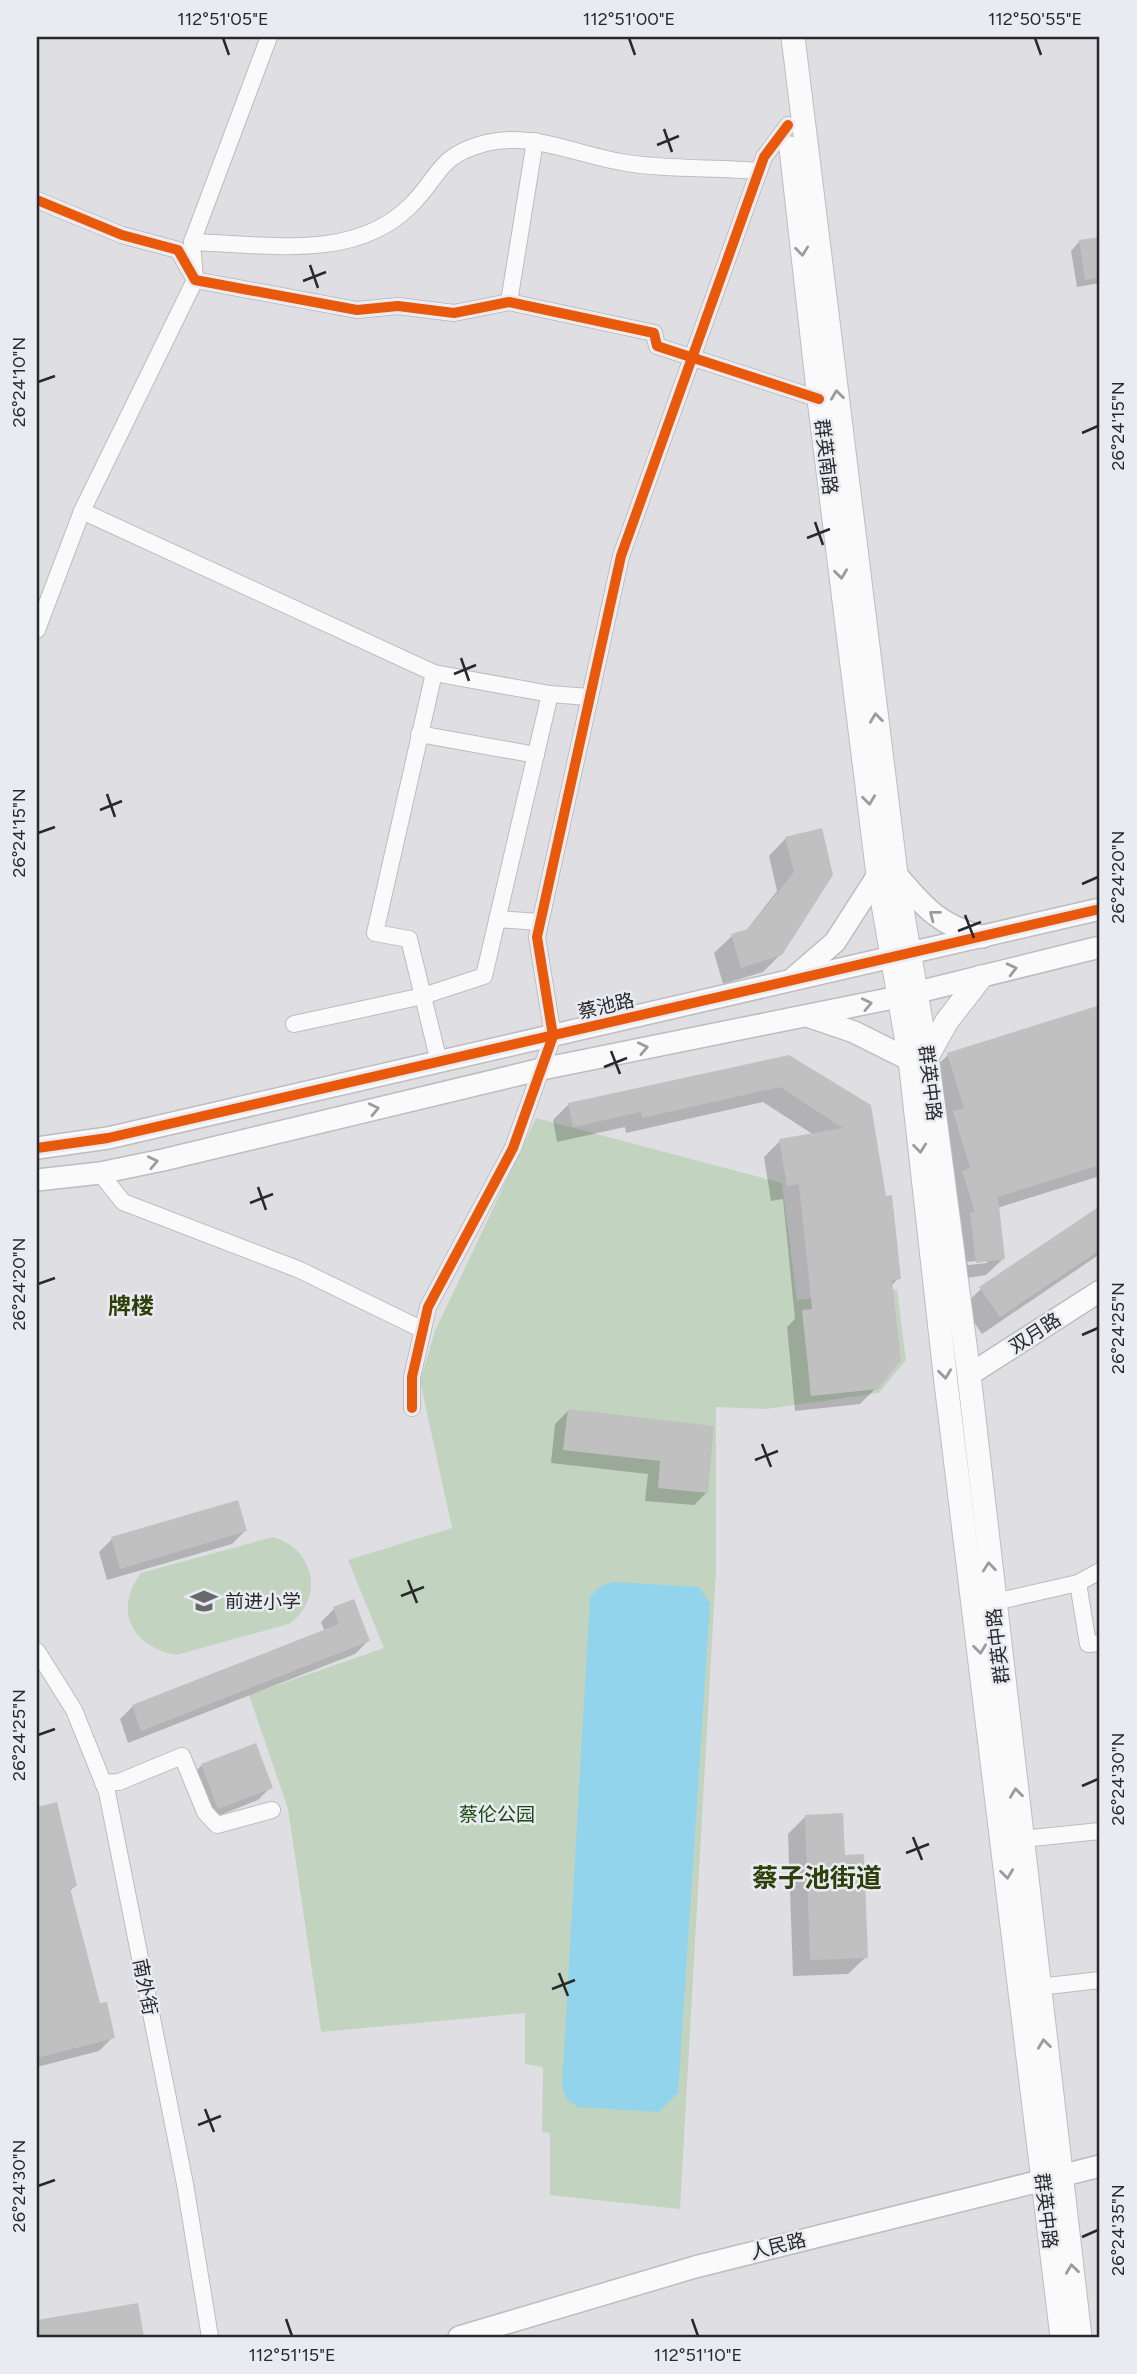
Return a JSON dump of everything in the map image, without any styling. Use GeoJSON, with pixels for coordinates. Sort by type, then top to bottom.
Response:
{"type":"FeatureCollection","features":[{"type":"Feature","properties":{"kind":"main road","name":"群英南路"},"geometry":{"type":"LineString","coordinates":[[778,37],[818,399],[900,958]]}},
{"type":"Feature","properties":{"kind":"main road","name":"群英南路"},"geometry":{"type":"LineString","coordinates":[[793,37],[887,874]]}},
{"type":"Feature","properties":{"kind":"main road","name":"群英中路"},"geometry":{"type":"LineString","coordinates":[[900,958],[919,1059],[969,1375],[984,1604]]}},
{"type":"Feature","properties":{"kind":"main road"},"geometry":{"type":"LineString","coordinates":[[919,1059],[981,977]]}},
{"type":"Feature","properties":{"kind":"main road","name":"群英中路"},"geometry":{"type":"LineString","coordinates":[[919,1059],[1052,2183],[1062,2337]]}},
{"type":"Feature","properties":{"kind":"main road","name":"群英中路"},"geometry":{"type":"LineString","coordinates":[[1052,2183],[1080,2337]]}},
{"type":"Feature","properties":{"kind":"street"},"geometry":{"type":"LineString","coordinates":[[37,630],[82,511],[195,280],[192,242],[269,37]]}},
{"type":"Feature","properties":{"kind":"street"},"geometry":{"type":"LineString","coordinates":[[412,1408],[412,1377],[428,1307],[513,1148],[553,1036],[537,937],[621,556],[764,157],[788,125]]}},
{"type":"Feature","properties":{"kind":"street"},"geometry":{"type":"LineString","coordinates":[[192,242],[332,246],[372,231],[410,206],[440,166],[461,152],[486,143],[523,138],[622,162],[759,171]]}},
{"type":"Feature","properties":{"kind":"street"},"geometry":{"type":"LineString","coordinates":[[509,302],[536,141]]}},
{"type":"Feature","properties":{"kind":"street"},"geometry":{"type":"LineString","coordinates":[[37,200],[122,235],[177,250],[195,280],[357,310],[398,306],[454,313],[509,302],[654,333],[657,346],[818,399]]}},
{"type":"Feature","properties":{"kind":"street"},"geometry":{"type":"LineString","coordinates":[[82,511],[434,673],[550,694],[589,697]]}},
{"type":"Feature","properties":{"kind":"street"},"geometry":{"type":"LineString","coordinates":[[434,673],[375,933],[409,939],[439,1062]]}},
{"type":"Feature","properties":{"kind":"street"},"geometry":{"type":"LineString","coordinates":[[294,1024],[423,996],[484,976],[550,694]]}},
{"type":"Feature","properties":{"kind":"street"},"geometry":{"type":"LineString","coordinates":[[419,734],[536,755]]}},
{"type":"Feature","properties":{"kind":"street"},"geometry":{"type":"LineString","coordinates":[[788,983],[835,942],[887,874],[931,914],[954,929],[985,937]]}},
{"type":"Feature","properties":{"kind":"street","name":"蔡池路"},"geometry":{"type":"LineString","coordinates":[[37,1148],[108,1138],[900,958],[1100,909]]}},
{"type":"Feature","properties":{"kind":"street"},"geometry":{"type":"LineString","coordinates":[[497,919],[540,922]]}},
{"type":"Feature","properties":{"kind":"street"},"geometry":{"type":"LineString","coordinates":[[37,1180],[100,1173],[542,1069],[906,995],[1100,947]]}},
{"type":"Feature","properties":{"kind":"street"},"geometry":{"type":"LineString","coordinates":[[805,1015],[834,1023],[919,1059]]}},
{"type":"Feature","properties":{"kind":"street"},"geometry":{"type":"LineString","coordinates":[[100,1173],[123,1202],[300,1270],[423,1330]]}},
{"type":"Feature","properties":{"kind":"street","name":"双月路"},"geometry":{"type":"LineString","coordinates":[[969,1375],[1100,1291]]}},
{"type":"Feature","properties":{"kind":"street"},"geometry":{"type":"LineString","coordinates":[[984,1604],[1078,1583],[1100,1571]]}},
{"type":"Feature","properties":{"kind":"street"},"geometry":{"type":"LineString","coordinates":[[1078,1583],[1088,1644],[1100,1643]]}},
{"type":"Feature","properties":{"kind":"street","name":"南外街"},"geometry":{"type":"LineString","coordinates":[[37,1651],[74,1710],[103,1783],[182,2172],[210,2337]]}},
{"type":"Feature","properties":{"kind":"street"},"geometry":{"type":"LineString","coordinates":[[103,1783],[119,1782],[182,1756],[205,1812],[217,1825],[272,1810]]}},
{"type":"Feature","properties":{"kind":"street"},"geometry":{"type":"LineString","coordinates":[[1012,1840],[1100,1831]]}},
{"type":"Feature","properties":{"kind":"street"},"geometry":{"type":"LineString","coordinates":[[1029,1988],[1100,1980]]}},
{"type":"Feature","properties":{"kind":"street","name":"人民路"},"geometry":{"type":"LineString","coordinates":[[498,2337],[695,2280],[1052,2183],[1100,2166]]}},
{"type":"Feature","properties":{"kind":"street","name":"人民路"},"geometry":{"type":"LineString","coordinates":[[459,2337],[695,2267],[1052,2183],[1100,2176]]}},
{"type":"Feature","properties":{"kind":"green space","name":"蔡伦公园"},"geometry":{"type":"Polygon","coordinates":[[[536,1118],[782,1183],[797,1300],[897,1289],[906,1360],[879,1393],[766,1409],[716,1407],[716,1570],[680,2209],[550,2195],[550,2133],[542,2132],[543,2067],[525,2064],[525,2013],[321,2032],[288,1809],[249,1695],[384,1648],[348,1560],[452,1528],[420,1381],[435,1331],[536,1118]]]}},
{"type":"Feature","properties":{"kind":"green space"},"geometry":{"type":"Polygon","coordinates":[[[273,1537],[298,1552],[310,1575],[308,1601],[289,1624],[176,1655],[161,1651],[138,1635],[128,1613],[128,1600],[141,1573],[273,1537]]]}},
{"type":"Feature","properties":{"kind":"water"},"geometry":{"type":"Polygon","coordinates":[[[614,1582],[699,1587],[710,1603],[678,2093],[659,2112],[577,2107],[567,2099],[562,2086],[590,1597],[601,1586],[614,1582]]]}},
{"type":"Feature","properties":{"kind":"building"},"geometry":{"type":"Polygon","coordinates":[[[1100,237],[1100,277],[1085,280],[1079,240],[1100,237]]]}},
{"type":"Feature","properties":{"kind":"building"},"geometry":{"type":"Polygon","coordinates":[[[822,828],[833,875],[782,955],[741,968],[731,934],[748,929],[794,872],[785,837],[822,828]]]}},
{"type":"Feature","properties":{"kind":"building"},"geometry":{"type":"Polygon","coordinates":[[[1100,1005],[1100,1165],[998,1197],[1005,1259],[976,1263],[970,1213],[975,1212],[962,1171],[970,1168],[953,1111],[964,1108],[947,1053],[1100,1005]]]}},
{"type":"Feature","properties":{"kind":"building"},"geometry":{"type":"Polygon","coordinates":[[[789,1055],[871,1105],[886,1196],[892,1195],[901,1279],[892,1280],[901,1360],[878,1389],[811,1396],[802,1310],[812,1309],[799,1184],[787,1186],[779,1139],[843,1128],[780,1087],[642,1118],[641,1112],[573,1127],[568,1103],[789,1055]]]}},
{"type":"Feature","properties":{"kind":"building"},"geometry":{"type":"Polygon","coordinates":[[[1100,1206],[1100,1250],[1000,1317],[979,1287],[1100,1206]]]}},
{"type":"Feature","properties":{"kind":"building"},"geometry":{"type":"Polygon","coordinates":[[[568,1409],[714,1426],[708,1493],[658,1488],[660,1461],[563,1450],[568,1409]]]}},
{"type":"Feature","properties":{"kind":"building"},"geometry":{"type":"Polygon","coordinates":[[[238,1500],[247,1531],[120,1569],[111,1537],[238,1500]]]}},
{"type":"Feature","properties":{"kind":"building"},"geometry":{"type":"Polygon","coordinates":[[[354,1599],[370,1641],[141,1731],[132,1705],[339,1624],[333,1607],[354,1599]]]}},
{"type":"Feature","properties":{"kind":"building"},"geometry":{"type":"Polygon","coordinates":[[[256,1743],[273,1788],[218,1809],[201,1764],[256,1743]]]}},
{"type":"Feature","properties":{"kind":"building"},"geometry":{"type":"Polygon","coordinates":[[[57,1802],[77,1886],[70,1888],[100,2003],[107,2002],[115,2038],[37,2058],[37,1807],[57,1802]]]}},
{"type":"Feature","properties":{"kind":"building"},"geometry":{"type":"Polygon","coordinates":[[[843,1813],[845,1855],[864,1854],[868,1958],[810,1960],[805,1815],[843,1813]]]}},
{"type":"Feature","properties":{"kind":"building"},"geometry":{"type":"Polygon","coordinates":[[[138,2303],[144,2337],[37,2337],[37,2320],[138,2303]]]}},
{"type":"Feature","properties":{"kind":"cycle path"},"geometry":{"type":"LineString","coordinates":[[412,1408],[412,1377],[428,1307],[513,1148],[553,1036],[537,937],[621,556],[764,157],[788,125]]}},
{"type":"Feature","properties":{"kind":"cycle path"},"geometry":{"type":"LineString","coordinates":[[37,200],[122,235],[178,250],[195,280],[357,310],[398,306],[454,313],[509,302],[654,333],[657,346],[819,399]]}},
{"type":"Feature","properties":{"kind":"cycle path"},"geometry":{"type":"LineString","coordinates":[[37,1148],[108,1138],[1100,909]]}},
{"type":"Feature","properties":{"kind":"place","name":"前进小学"},"geometry":{"type":"Point","coordinates":[204,1601]}},
{"type":"Feature","properties":{"kind":"district","name":"牌楼"},"geometry":{"type":"Point","coordinates":[131,1306]}},
{"type":"Feature","properties":{"kind":"district","name":"蔡子池街道"},"geometry":{"type":"Point","coordinates":[817,1878]}}]}
